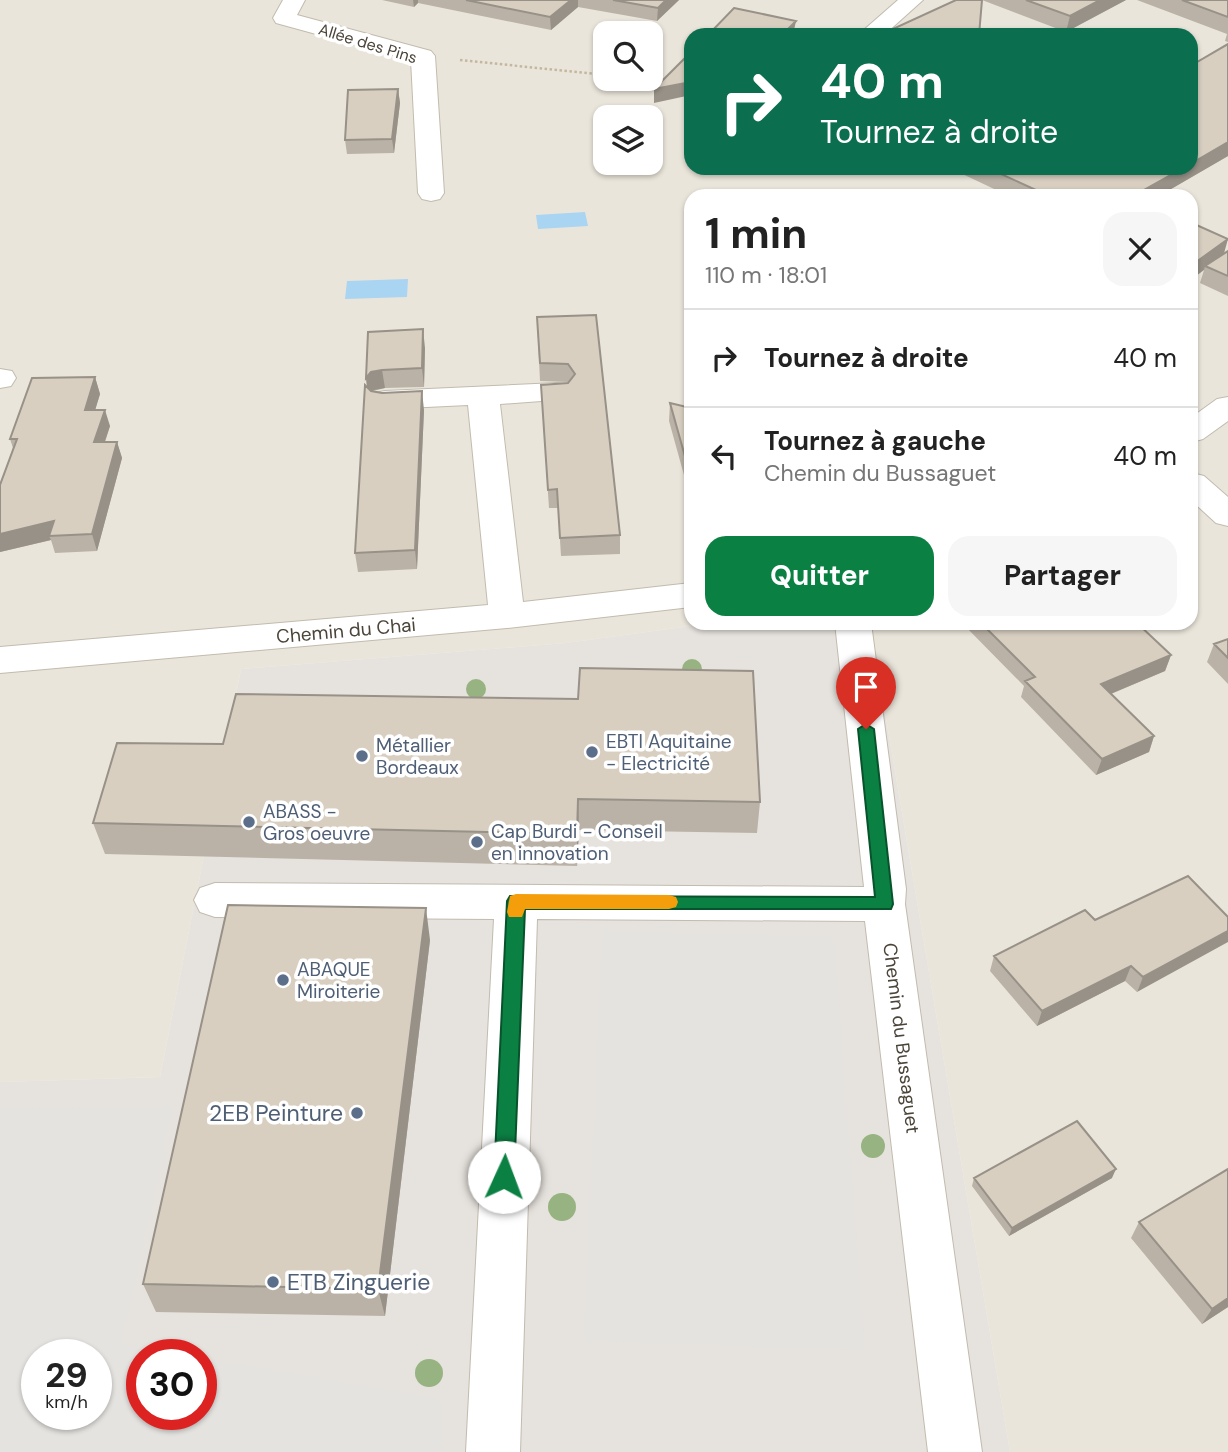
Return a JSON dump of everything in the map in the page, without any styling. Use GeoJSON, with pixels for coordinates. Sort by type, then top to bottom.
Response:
{"type":"FeatureCollection","features":[{"type":"Feature","properties":{"kind":"street"},"geometry":{"type":"LineString","coordinates":[[878,28],[912,0]]}},
{"type":"Feature","properties":{"kind":"street","name":"Allée des Pins"},"geometry":{"type":"LineString","coordinates":[[289,9],[423,56],[431,193]]}},
{"type":"Feature","properties":{"kind":"street"},"geometry":{"type":"LineString","coordinates":[[385,400],[557,392]]}},
{"type":"Feature","properties":{"kind":"street"},"geometry":{"type":"LineString","coordinates":[[483,396],[507,616]]}},
{"type":"Feature","properties":{"kind":"street"},"geometry":{"type":"LineString","coordinates":[[1198,428],[1228,406]]}},
{"type":"Feature","properties":{"kind":"street"},"geometry":{"type":"LineString","coordinates":[[1198,488],[1228,515]]}},
{"type":"Feature","properties":{"kind":"street","name":"Chemin du Chai"},"geometry":{"type":"LineString","coordinates":[[0,660],[507,616],[684,596]]}},
{"type":"Feature","properties":{"kind":"street","name":"Chemin du Bussaguet"},"geometry":{"type":"LineString","coordinates":[[854,630],[885,889],[884,904],[955,1452]]}},
{"type":"Feature","properties":{"kind":"street"},"geometry":{"type":"LineString","coordinates":[[215,900],[884,904]]}},
{"type":"Feature","properties":{"kind":"street"},"geometry":{"type":"LineString","coordinates":[[492,1452],[516,901]]}},
{"type":"Feature","properties":{"kind":"path"},"geometry":{"type":"LineString","coordinates":[[423,56],[593,74]]}},
{"type":"Feature","properties":{"kind":"shaded area"},"geometry":{"type":"Polygon","coordinates":[[[0,0],[1228,0],[1228,1452],[1010,1452],[871,630],[1198,630],[1198,189],[684,189],[684,627],[566,643],[241,669],[160,1077],[0,1082],[0,0]]]}},
{"type":"Feature","properties":{"kind":"shaded area"},"geometry":{"type":"Polygon","coordinates":[[[684,627],[684,630],[871,630],[1010,1452],[0,1452],[0,1082],[160,1077],[241,669],[566,643],[684,627]]]}},
{"type":"Feature","properties":{"kind":"shaded area"},"geometry":{"type":"Polygon","coordinates":[[[602,931],[834,936],[865,1350],[584,1341],[602,931]]]}},
{"type":"Feature","properties":{"kind":"shaded area"},"geometry":{"type":"Polygon","coordinates":[[[174,1107],[121,1344],[126,1345],[126,1430],[217,1430],[217,1361],[441,1399],[442,1452],[0,1452],[0,1108],[174,1107]]]}},
{"type":"Feature","properties":{"kind":"water"},"geometry":{"type":"Polygon","coordinates":[[[585,212],[588,226],[538,229],[536,215],[585,212]]]}},
{"type":"Feature","properties":{"kind":"water"},"geometry":{"type":"Polygon","coordinates":[[[408,279],[407,297],[345,299],[347,281],[408,279]]]}},
{"type":"Feature","properties":{"kind":"building"},"geometry":{"type":"Polygon","coordinates":[[[466,0],[571,0],[550,17],[466,0]]]}},
{"type":"Feature","properties":{"kind":"building"},"geometry":{"type":"Polygon","coordinates":[[[613,0],[666,0],[658,8],[613,0]]]}},
{"type":"Feature","properties":{"kind":"building"},"geometry":{"type":"Polygon","coordinates":[[[956,0],[982,0],[980,28],[895,28],[956,0]]]}},
{"type":"Feature","properties":{"kind":"building"},"geometry":{"type":"Polygon","coordinates":[[[1026,0],[1100,0],[1070,16],[1026,0]]]}},
{"type":"Feature","properties":{"kind":"building"},"geometry":{"type":"Polygon","coordinates":[[[1182,0],[1228,0],[1228,17],[1182,0]]]}},
{"type":"Feature","properties":{"kind":"building"},"geometry":{"type":"Polygon","coordinates":[[[734,8],[796,21],[789,28],[715,28],[734,8]]]}},
{"type":"Feature","properties":{"kind":"building"},"geometry":{"type":"Polygon","coordinates":[[[1228,44],[1228,142],[1198,160],[1198,62],[1228,44]]]}},
{"type":"Feature","properties":{"kind":"building"},"geometry":{"type":"Polygon","coordinates":[[[684,59],[684,83],[663,87],[663,80],[684,59]]]}},
{"type":"Feature","properties":{"kind":"building"},"geometry":{"type":"Polygon","coordinates":[[[398,89],[392,139],[345,140],[348,90],[398,89]]]}},
{"type":"Feature","properties":{"kind":"building"},"geometry":{"type":"Polygon","coordinates":[[[1003,175],[1170,175],[1146,189],[1034,189],[1003,175]]]}},
{"type":"Feature","properties":{"kind":"building"},"geometry":{"type":"Polygon","coordinates":[[[1198,226],[1228,239],[1198,261],[1198,226]]]}},
{"type":"Feature","properties":{"kind":"building"},"geometry":{"type":"Polygon","coordinates":[[[1228,251],[1228,276],[1205,266],[1228,251]]]}},
{"type":"Feature","properties":{"kind":"building"},"geometry":{"type":"Polygon","coordinates":[[[596,315],[620,535],[560,538],[557,489],[548,490],[541,385],[568,383],[575,374],[568,364],[540,363],[537,317],[596,315]]]}},
{"type":"Feature","properties":{"kind":"building"},"geometry":{"type":"Polygon","coordinates":[[[423,329],[422,368],[382,370],[371,372],[366,378],[368,332],[423,329]]]}},
{"type":"Feature","properties":{"kind":"building"},"geometry":{"type":"Polygon","coordinates":[[[95,377],[85,410],[105,410],[94,442],[117,442],[92,534],[49,536],[54,521],[0,534],[0,485],[17,439],[10,439],[32,378],[95,377]]]}},
{"type":"Feature","properties":{"kind":"building"},"geometry":{"type":"Polygon","coordinates":[[[365,385],[371,391],[382,393],[422,391],[415,550],[355,553],[365,385]]]}},
{"type":"Feature","properties":{"kind":"building"},"geometry":{"type":"Polygon","coordinates":[[[670,403],[684,406],[684,453],[670,403]]]}},
{"type":"Feature","properties":{"kind":"building"},"geometry":{"type":"Polygon","coordinates":[[[988,630],[1144,630],[1171,655],[1101,684],[1154,736],[1102,759],[1025,681],[1035,677],[988,630]]]}},
{"type":"Feature","properties":{"kind":"building"},"geometry":{"type":"Polygon","coordinates":[[[1228,639],[1228,658],[1214,644],[1228,639]]]}},
{"type":"Feature","properties":{"kind":"building"},"geometry":{"type":"Polygon","coordinates":[[[580,668],[753,671],[760,802],[578,799],[577,834],[93,823],[117,743],[223,744],[236,694],[578,699],[580,668]]]}},
{"type":"Feature","properties":{"kind":"building"},"geometry":{"type":"Polygon","coordinates":[[[1188,876],[1228,917],[1228,931],[1143,977],[1131,966],[1042,1011],[994,956],[1085,910],[1095,920],[1188,876]]]}},
{"type":"Feature","properties":{"kind":"building"},"geometry":{"type":"Polygon","coordinates":[[[228,905],[426,908],[378,1289],[143,1284],[228,905]]]}},
{"type":"Feature","properties":{"kind":"building"},"geometry":{"type":"Polygon","coordinates":[[[1077,1121],[1116,1169],[1012,1228],[974,1178],[1077,1121]]]}},
{"type":"Feature","properties":{"kind":"building"},"geometry":{"type":"Polygon","coordinates":[[[1228,1169],[1228,1298],[1212,1309],[1139,1222],[1228,1169]]]}},
{"type":"Feature","properties":{"kind":"slow traffic"},"geometry":{"type":"LineString","coordinates":[[516,912],[516,901],[669,902]]}},
{"type":"Feature","properties":{"kind":"place","name":"EBTI Aquitaine - Electricité"},"geometry":{"type":"Point","coordinates":[592,752]}},
{"type":"Feature","properties":{"kind":"place","name":"Métallier Bordeaux"},"geometry":{"type":"Point","coordinates":[362,756]}},
{"type":"Feature","properties":{"kind":"place","name":"ABASS - Gros oeuvre"},"geometry":{"type":"Point","coordinates":[249,822]}},
{"type":"Feature","properties":{"kind":"place","name":"Cap Burdi - Conseil en innovation"},"geometry":{"type":"Point","coordinates":[477,842]}},
{"type":"Feature","properties":{"kind":"place","name":"ABAQUE Miroiterie"},"geometry":{"type":"Point","coordinates":[283,980]}},
{"type":"Feature","properties":{"kind":"place","name":"2EB Peinture"},"geometry":{"type":"Point","coordinates":[357,1113]}},
{"type":"Feature","properties":{"kind":"place","name":"ETB Zinguerie"},"geometry":{"type":"Point","coordinates":[273,1282]}},
{"type":"Feature","properties":{"kind":"route"},"geometry":{"type":"LineString","coordinates":[[504,1177],[516,901],[884,904],[885,889],[866,729]]}}]}
